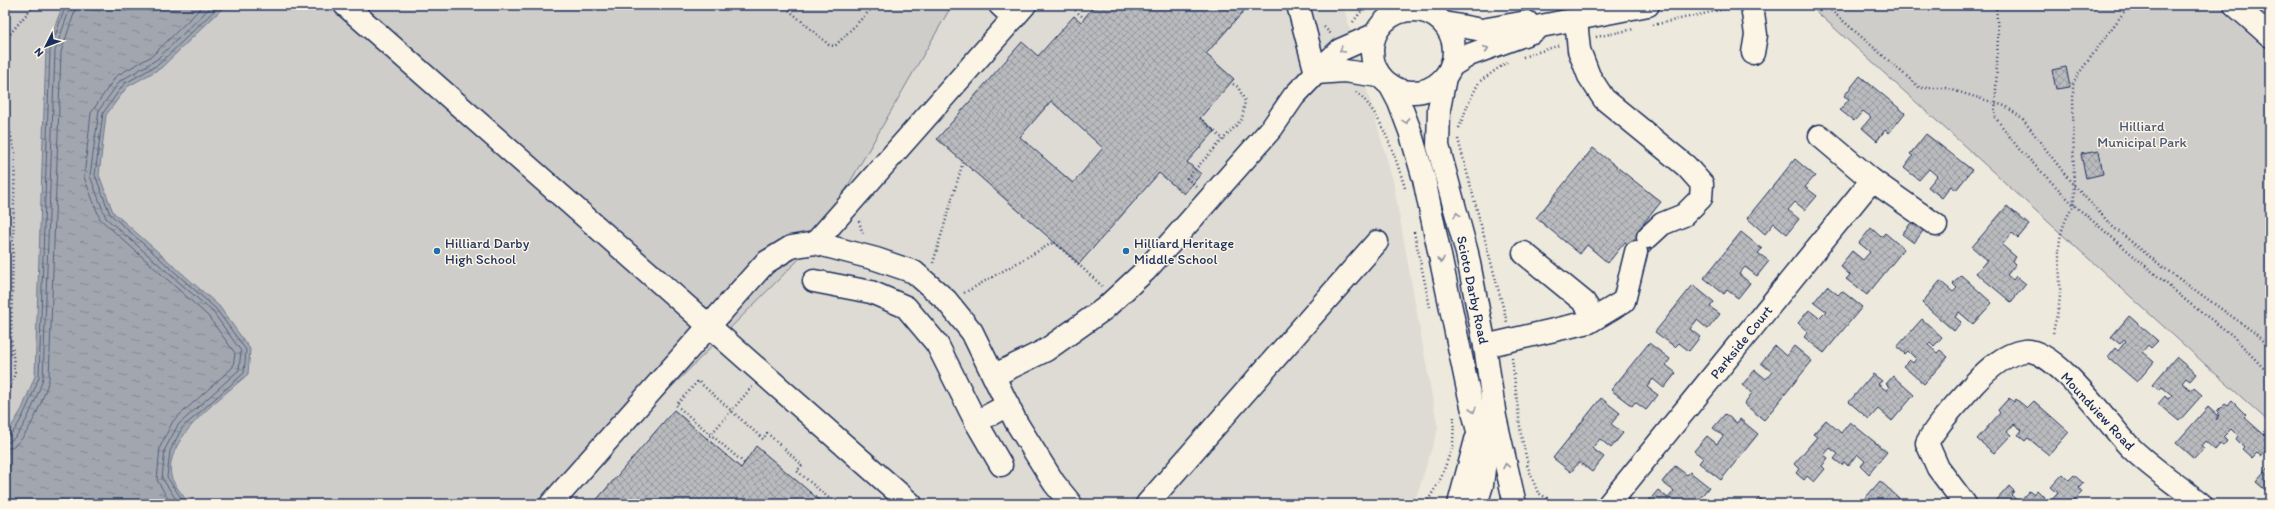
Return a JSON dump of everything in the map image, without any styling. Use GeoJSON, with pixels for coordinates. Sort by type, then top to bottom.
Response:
{"type":"FeatureCollection","features":[{"type":"Feature","properties":{"kind":"main road"},"geometry":{"type":"LineString","coordinates":[[345,5],[911,504]]}},
{"type":"Feature","properties":{"kind":"main road"},"geometry":{"type":"LineString","coordinates":[[1298,5],[1316,73]]}},
{"type":"Feature","properties":{"kind":"main road"},"geometry":{"type":"LineString","coordinates":[[2235,5],[2270,36]]}},
{"type":"Feature","properties":{"kind":"main road"},"geometry":{"type":"LineString","coordinates":[[1745,6],[1756,35],[1753,53]]}},
{"type":"Feature","properties":{"kind":"main road"},"geometry":{"type":"LineString","coordinates":[[815,243],[1013,9]]}},
{"type":"Feature","properties":{"kind":"main road"},"geometry":{"type":"LineString","coordinates":[[995,375],[1046,350],[1115,299],[1174,239],[1272,128],[1294,96],[1316,73],[1340,50],[1393,14],[1406,10],[1420,10],[1482,30],[1529,22],[1541,26],[1577,30],[1647,16]]}},
{"type":"Feature","properties":{"kind":"main road"},"geometry":{"type":"LineString","coordinates":[[1436,14],[1451,35],[1454,48],[1448,72]]}},
{"type":"Feature","properties":{"kind":"main road"},"geometry":{"type":"LineString","coordinates":[[1383,20],[1372,49],[1373,63],[1384,81]]}},
{"type":"Feature","properties":{"kind":"main road"},"geometry":{"type":"LineString","coordinates":[[1316,73],[1344,71],[1384,81],[1402,91],[1415,93],[1428,90],[1440,83],[1448,72],[1469,55],[1532,32],[1541,26]]}},
{"type":"Feature","properties":{"kind":"main road"},"geometry":{"type":"LineString","coordinates":[[1485,346],[1589,322],[1624,301],[1642,244],[1662,224],[1684,215],[1701,198],[1702,184],[1686,166],[1604,99],[1589,76],[1578,50],[1577,30]]}},
{"type":"Feature","properties":{"kind":"main road","name":"Scioto Darby Road"},"geometry":{"type":"LineString","coordinates":[[1448,72],[1439,109],[1438,146],[1467,252],[1485,346],[1495,417],[1515,504]]}},
{"type":"Feature","properties":{"kind":"main road","name":"Scioto Darby Road"},"geometry":{"type":"LineString","coordinates":[[1384,81],[1399,102],[1410,131],[1424,179],[1478,436],[1486,453],[1482,484],[1476,504]]}},
{"type":"Feature","properties":{"kind":"main road"},"geometry":{"type":"LineString","coordinates":[[1820,136],[1872,180],[1936,225]]}},
{"type":"Feature","properties":{"kind":"main road","name":"Parkside Court"},"geometry":{"type":"LineString","coordinates":[[1609,504],[1872,180]]}},
{"type":"Feature","properties":{"kind":"main road"},"geometry":{"type":"LineString","coordinates":[[1147,504],[1377,242]]}},
{"type":"Feature","properties":{"kind":"main road"},"geometry":{"type":"LineString","coordinates":[[551,504],[710,327],[765,263],[791,247],[815,243],[876,259],[914,272],[946,300],[972,332],[995,375],[1016,422],[1054,483],[1071,504]]}},
{"type":"Feature","properties":{"kind":"main road"},"geometry":{"type":"LineString","coordinates":[[1524,253],[1584,302],[1590,311],[1589,322]]}},
{"type":"Feature","properties":{"kind":"main road"},"geometry":{"type":"LineString","coordinates":[[871,292],[876,259]]}},
{"type":"Feature","properties":{"kind":"main road"},"geometry":{"type":"LineString","coordinates":[[814,281],[871,292],[906,307],[937,344],[976,422],[1001,465]]}},
{"type":"Feature","properties":{"kind":"main road"},"geometry":{"type":"LineString","coordinates":[[937,344],[961,318]]}},
{"type":"Feature","properties":{"kind":"main road","name":"Moundview Road"},"geometry":{"type":"LineString","coordinates":[[1965,504],[1938,468],[1927,443],[1934,429],[1983,374],[2003,358],[2025,350],[2047,358],[2085,393],[2131,447],[2201,504]]}},
{"type":"Feature","properties":{"kind":"main road"},"geometry":{"type":"LineString","coordinates":[[976,422],[1008,405]]}},
{"type":"Feature","properties":{"kind":"main road"},"geometry":{"type":"LineString","coordinates":[[1459,504],[1472,450],[1478,436]]}},
{"type":"Feature","properties":{"kind":"path"},"geometry":{"type":"LineString","coordinates":[[5,40],[34,5]]}},
{"type":"Feature","properties":{"kind":"path"},"geometry":{"type":"LineString","coordinates":[[783,5],[829,45],[835,46],[875,5]]}},
{"type":"Feature","properties":{"kind":"path"},"geometry":{"type":"LineString","coordinates":[[1069,5],[1084,18]]}},
{"type":"Feature","properties":{"kind":"path"},"geometry":{"type":"LineString","coordinates":[[1349,27],[1366,5]]}},
{"type":"Feature","properties":{"kind":"path"},"geometry":{"type":"LineString","coordinates":[[1825,5],[1920,88],[1946,88],[2005,106],[2022,118],[2074,185],[2113,227],[2164,268],[2255,333],[2270,349]]}},
{"type":"Feature","properties":{"kind":"path"},"geometry":{"type":"LineString","coordinates":[[1996,5],[1998,35],[1995,117],[2015,144],[2074,205],[2189,303],[2232,335],[2270,375]]}},
{"type":"Feature","properties":{"kind":"path"},"geometry":{"type":"LineString","coordinates":[[2053,333],[2060,294],[2058,245],[2067,216],[2074,205],[2073,85],[2077,76],[2129,5]]}},
{"type":"Feature","properties":{"kind":"path"},"geometry":{"type":"LineString","coordinates":[[1647,16],[1745,6]]}},
{"type":"Feature","properties":{"kind":"path"},"geometry":{"type":"LineString","coordinates":[[1322,26],[1332,35],[1338,36],[1340,50]]}},
{"type":"Feature","properties":{"kind":"path"},"geometry":{"type":"LineString","coordinates":[[1522,58],[1577,30],[1638,28]]}},
{"type":"Feature","properties":{"kind":"path"},"geometry":{"type":"LineString","coordinates":[[1459,131],[1468,104],[1479,82],[1507,62],[1514,60]]}},
{"type":"Feature","properties":{"kind":"path"},"geometry":{"type":"LineString","coordinates":[[1344,71],[1345,86],[1358,93],[1379,122],[1396,158],[1406,192]]}},
{"type":"Feature","properties":{"kind":"path"},"geometry":{"type":"LineString","coordinates":[[1200,190],[1187,178],[1242,119],[1245,101],[1238,87],[1231,83]]}},
{"type":"Feature","properties":{"kind":"path"},"geometry":{"type":"LineString","coordinates":[[1200,118],[1224,140]]}},
{"type":"Feature","properties":{"kind":"path"},"geometry":{"type":"LineString","coordinates":[[5,127],[10,132],[15,153],[11,340],[14,372],[5,402]]}},
{"type":"Feature","properties":{"kind":"path"},"geometry":{"type":"LineString","coordinates":[[1458,136],[1510,340],[1521,435],[1528,465]]}},
{"type":"Feature","properties":{"kind":"path"},"geometry":{"type":"LineString","coordinates":[[932,268],[963,162]]}},
{"type":"Feature","properties":{"kind":"path"},"geometry":{"type":"LineString","coordinates":[[1414,227],[1431,311]]}},
{"type":"Feature","properties":{"kind":"path"},"geometry":{"type":"LineString","coordinates":[[962,295],[1054,242],[1107,290]]}},
{"type":"Feature","properties":{"kind":"path"},"geometry":{"type":"LineString","coordinates":[[744,463],[676,405],[698,382],[763,439],[767,433],[802,465],[797,471],[836,504]]}},
{"type":"Feature","properties":{"kind":"path"},"geometry":{"type":"LineString","coordinates":[[707,439],[754,385]]}},
{"type":"Feature","properties":{"kind":"path"},"geometry":{"type":"LineString","coordinates":[[1426,504],[1441,478],[1454,445],[1454,412]]}},
{"type":"Feature","properties":{"kind":"shaded area"},"geometry":{"type":"Polygon","coordinates":[[[9,5],[1343,5],[1393,181],[1438,429],[1414,504],[5,504],[5,10],[9,5]]]}},
{"type":"Feature","properties":{"kind":"green space","name":"Hilliard Darby High School"},"geometry":{"type":"Polygon","coordinates":[[[9,5],[952,5],[815,243],[555,504],[5,504],[5,10],[9,5]]]}},
{"type":"Feature","properties":{"kind":"green space","name":"Hilliard Municipal Park"},"geometry":{"type":"Polygon","coordinates":[[[1809,5],[2270,5],[2270,423],[1809,5]]]}},
{"type":"Feature","properties":{"kind":"water"},"geometry":{"type":"Polygon","coordinates":[[[63,5],[226,5],[161,68],[127,87],[106,115],[99,175],[113,212],[219,306],[250,349],[248,374],[198,419],[177,447],[171,461],[172,479],[189,504],[5,504],[5,437],[22,409],[35,376],[46,49],[63,5]]]}},
{"type":"Feature","properties":{"kind":"building","name":"Hilliard Heritage Middle School"},"geometry":{"type":"Polygon","coordinates":[[[1095,5],[1249,5],[1206,54],[1234,79],[1200,118],[1215,131],[1187,162],[1201,174],[1184,194],[1159,173],[1079,264],[937,139],[1022,42],[1038,56],[1074,16],[1081,22],[1095,5]],[[1051,101],[1020,137],[1073,183],[1103,148],[1051,101]]]}},
{"type":"Feature","properties":{"kind":"building"},"geometry":{"type":"Polygon","coordinates":[[[2066,67],[2070,87],[2056,89],[2052,70],[2066,67]]]}},
{"type":"Feature","properties":{"kind":"building"},"geometry":{"type":"Polygon","coordinates":[[[1860,76],[1905,113],[1889,133],[1885,130],[1877,141],[1862,128],[1871,117],[1863,111],[1854,121],[1840,110],[1849,99],[1844,96],[1860,76]]]}},
{"type":"Feature","properties":{"kind":"building"},"geometry":{"type":"Polygon","coordinates":[[[1926,134],[1972,170],[1956,190],[1951,186],[1942,198],[1928,187],[1937,176],[1929,169],[1919,180],[1904,168],[1913,156],[1910,154],[1926,134]]]}},
{"type":"Feature","properties":{"kind":"building"},"geometry":{"type":"Polygon","coordinates":[[[1593,148],[1661,202],[1639,229],[1656,243],[1644,258],[1625,242],[1608,263],[1587,245],[1580,254],[1536,218],[1593,148]]]}},
{"type":"Feature","properties":{"kind":"building"},"geometry":{"type":"Polygon","coordinates":[[[2099,151],[2103,174],[2086,178],[2081,154],[2099,151]]]}},
{"type":"Feature","properties":{"kind":"building"},"geometry":{"type":"Polygon","coordinates":[[[1795,159],[1815,176],[1805,187],[1817,196],[1805,210],[1795,202],[1788,210],[1799,219],[1787,234],[1774,223],[1765,234],[1747,218],[1795,159]]]}},
{"type":"Feature","properties":{"kind":"building"},"geometry":{"type":"Polygon","coordinates":[[[2007,206],[2029,225],[2018,238],[2012,233],[2002,245],[2016,257],[2013,261],[2016,264],[2007,275],[2013,280],[2016,276],[2026,284],[2011,302],[1976,273],[1987,260],[1972,247],[2007,206]]]}},
{"type":"Feature","properties":{"kind":"building"},"geometry":{"type":"Polygon","coordinates":[[[1914,219],[1926,227],[1914,243],[1902,234],[1914,219]]]}},
{"type":"Feature","properties":{"kind":"building"},"geometry":{"type":"Polygon","coordinates":[[[1871,228],[1881,237],[1885,233],[1904,249],[1867,295],[1846,279],[1850,275],[1840,266],[1852,251],[1863,260],[1870,252],[1859,243],[1871,228]]]}},
{"type":"Feature","properties":{"kind":"building"},"geometry":{"type":"Polygon","coordinates":[[[1741,232],[1762,249],[1758,253],[1769,261],[1757,276],[1745,267],[1739,274],[1750,283],[1738,298],[1727,290],[1724,294],[1704,278],[1741,232]]]}},
{"type":"Feature","properties":{"kind":"building"},"geometry":{"type":"Polygon","coordinates":[[[1961,275],[1992,303],[1973,324],[1959,312],[1955,317],[1961,322],[1954,331],[1922,303],[1940,281],[1953,292],[1957,288],[1953,284],[1961,275]]]}},
{"type":"Feature","properties":{"kind":"building"},"geometry":{"type":"Polygon","coordinates":[[[1693,285],[1714,302],[1710,307],[1720,314],[1708,329],[1697,320],[1690,329],[1700,337],[1689,351],[1679,343],[1675,347],[1655,332],[1693,285]]]}},
{"type":"Feature","properties":{"kind":"building"},"geometry":{"type":"Polygon","coordinates":[[[1827,286],[1838,295],[1842,291],[1862,307],[1824,353],[1804,337],[1808,332],[1798,323],[1809,310],[1819,318],[1826,311],[1814,302],[1827,286]]]}},
{"type":"Feature","properties":{"kind":"building"},"geometry":{"type":"Polygon","coordinates":[[[2129,316],[2158,341],[2151,348],[2148,345],[2142,352],[2154,362],[2137,382],[2108,357],[2115,348],[2118,351],[2126,341],[2124,339],[2120,344],[2111,337],[2129,316]]]}},
{"type":"Feature","properties":{"kind":"building"},"geometry":{"type":"Polygon","coordinates":[[[1922,319],[1942,337],[1934,346],[1930,342],[1928,345],[1937,353],[1940,350],[1948,357],[1924,384],[1903,366],[1909,360],[1913,363],[1916,359],[1908,351],[1905,354],[1897,347],[1922,319]]]}},
{"type":"Feature","properties":{"kind":"building"},"geometry":{"type":"Polygon","coordinates":[[[1649,343],[1670,359],[1666,365],[1676,373],[1664,388],[1653,379],[1647,387],[1658,395],[1646,410],[1635,402],[1632,406],[1611,390],[1649,343]]]}},
{"type":"Feature","properties":{"kind":"building"},"geometry":{"type":"Polygon","coordinates":[[[1775,346],[1786,356],[1794,346],[1812,361],[1764,420],[1744,404],[1752,393],[1742,385],[1755,370],[1766,379],[1772,372],[1761,363],[1775,346]]]}},
{"type":"Feature","properties":{"kind":"building"},"geometry":{"type":"Polygon","coordinates":[[[2176,357],[2196,374],[2190,381],[2186,378],[2182,383],[2191,390],[2194,388],[2202,395],[2179,421],[2158,404],[2165,396],[2168,399],[2172,395],[2162,387],[2159,390],[2152,385],[2176,357]]]}},
{"type":"Feature","properties":{"kind":"building"},"geometry":{"type":"Polygon","coordinates":[[[1873,374],[1882,381],[1878,384],[1887,391],[1889,387],[1886,384],[1893,376],[1914,395],[1892,421],[1878,409],[1869,419],[1849,402],[1873,374]]]}},
{"type":"Feature","properties":{"kind":"building"},"geometry":{"type":"Polygon","coordinates":[[[1601,398],[1620,413],[1611,424],[1623,433],[1611,448],[1600,439],[1592,448],[1604,457],[1592,472],[1579,462],[1571,472],[1553,458],[1601,398]]]}},
{"type":"Feature","properties":{"kind":"building"},"geometry":{"type":"Polygon","coordinates":[[[2009,398],[2014,402],[2016,399],[2027,408],[2034,401],[2069,432],[2049,455],[2028,438],[2025,441],[2018,435],[2022,430],[2014,424],[2007,432],[2011,435],[1994,453],[1977,439],[2000,413],[1998,410],[2009,398]]]}},
{"type":"Feature","properties":{"kind":"building"},"geometry":{"type":"Polygon","coordinates":[[[2232,401],[2246,415],[2244,417],[2270,440],[2265,445],[2268,448],[2261,456],[2257,453],[2252,458],[2242,449],[2244,447],[2236,439],[2238,436],[2231,429],[2223,437],[2227,441],[2223,446],[2220,444],[2215,450],[2205,441],[2201,446],[2204,448],[2194,459],[2176,443],[2208,407],[2218,416],[2216,420],[2220,415],[2217,412],[2225,404],[2228,406],[2232,401]]]}},
{"type":"Feature","properties":{"kind":"building"},"geometry":{"type":"Polygon","coordinates":[[[674,410],[741,468],[756,446],[824,504],[593,504],[674,410]]]}},
{"type":"Feature","properties":{"kind":"building"},"geometry":{"type":"Polygon","coordinates":[[[1725,414],[1737,423],[1740,419],[1758,434],[1721,480],[1699,463],[1703,458],[1694,451],[1707,436],[1717,444],[1723,436],[1713,428],[1725,414]]]}},
{"type":"Feature","properties":{"kind":"building"},"geometry":{"type":"Polygon","coordinates":[[[1826,420],[1841,433],[1850,422],[1887,452],[1869,474],[1861,466],[1865,461],[1857,454],[1848,466],[1844,462],[1842,465],[1834,459],[1838,454],[1830,448],[1824,455],[1828,458],[1822,466],[1825,469],[1814,482],[1807,476],[1804,480],[1796,473],[1799,469],[1794,464],[1817,437],[1813,434],[1826,420]]]}},
{"type":"Feature","properties":{"kind":"building"},"geometry":{"type":"Polygon","coordinates":[[[1675,466],[1687,475],[1690,472],[1709,487],[1695,504],[1646,504],[1658,490],[1668,498],[1674,491],[1662,482],[1675,466]]]}},
{"type":"Feature","properties":{"kind":"building"},"geometry":{"type":"Polygon","coordinates":[[[2270,466],[2270,494],[2256,482],[2270,466]]]}},
{"type":"Feature","properties":{"kind":"building"},"geometry":{"type":"Polygon","coordinates":[[[2063,474],[2069,480],[2074,475],[2083,483],[2079,488],[2082,492],[2071,504],[2048,504],[2058,493],[2051,487],[2063,474]]]}},
{"type":"Feature","properties":{"kind":"building"},"geometry":{"type":"Polygon","coordinates":[[[1880,481],[1899,498],[1895,503],[1860,504],[1880,481]]]}},
{"type":"Feature","properties":{"kind":"building"},"geometry":{"type":"Polygon","coordinates":[[[2009,486],[2014,491],[2011,495],[2019,502],[2029,491],[2033,494],[2037,490],[2044,497],[2041,500],[2045,504],[1997,504],[1995,502],[2009,486]]]}},
{"type":"Feature","properties":{"kind":"building"},"geometry":{"type":"Polygon","coordinates":[[[1759,498],[1766,504],[1754,504],[1759,498]]]}},
{"type":"Feature","properties":{"kind":"place","name":"Hilliard Darby High School"},"geometry":{"type":"Point","coordinates":[437,251]}},
{"type":"Feature","properties":{"kind":"place","name":"Hilliard Heritage Middle School"},"geometry":{"type":"Point","coordinates":[1126,251]}}]}
